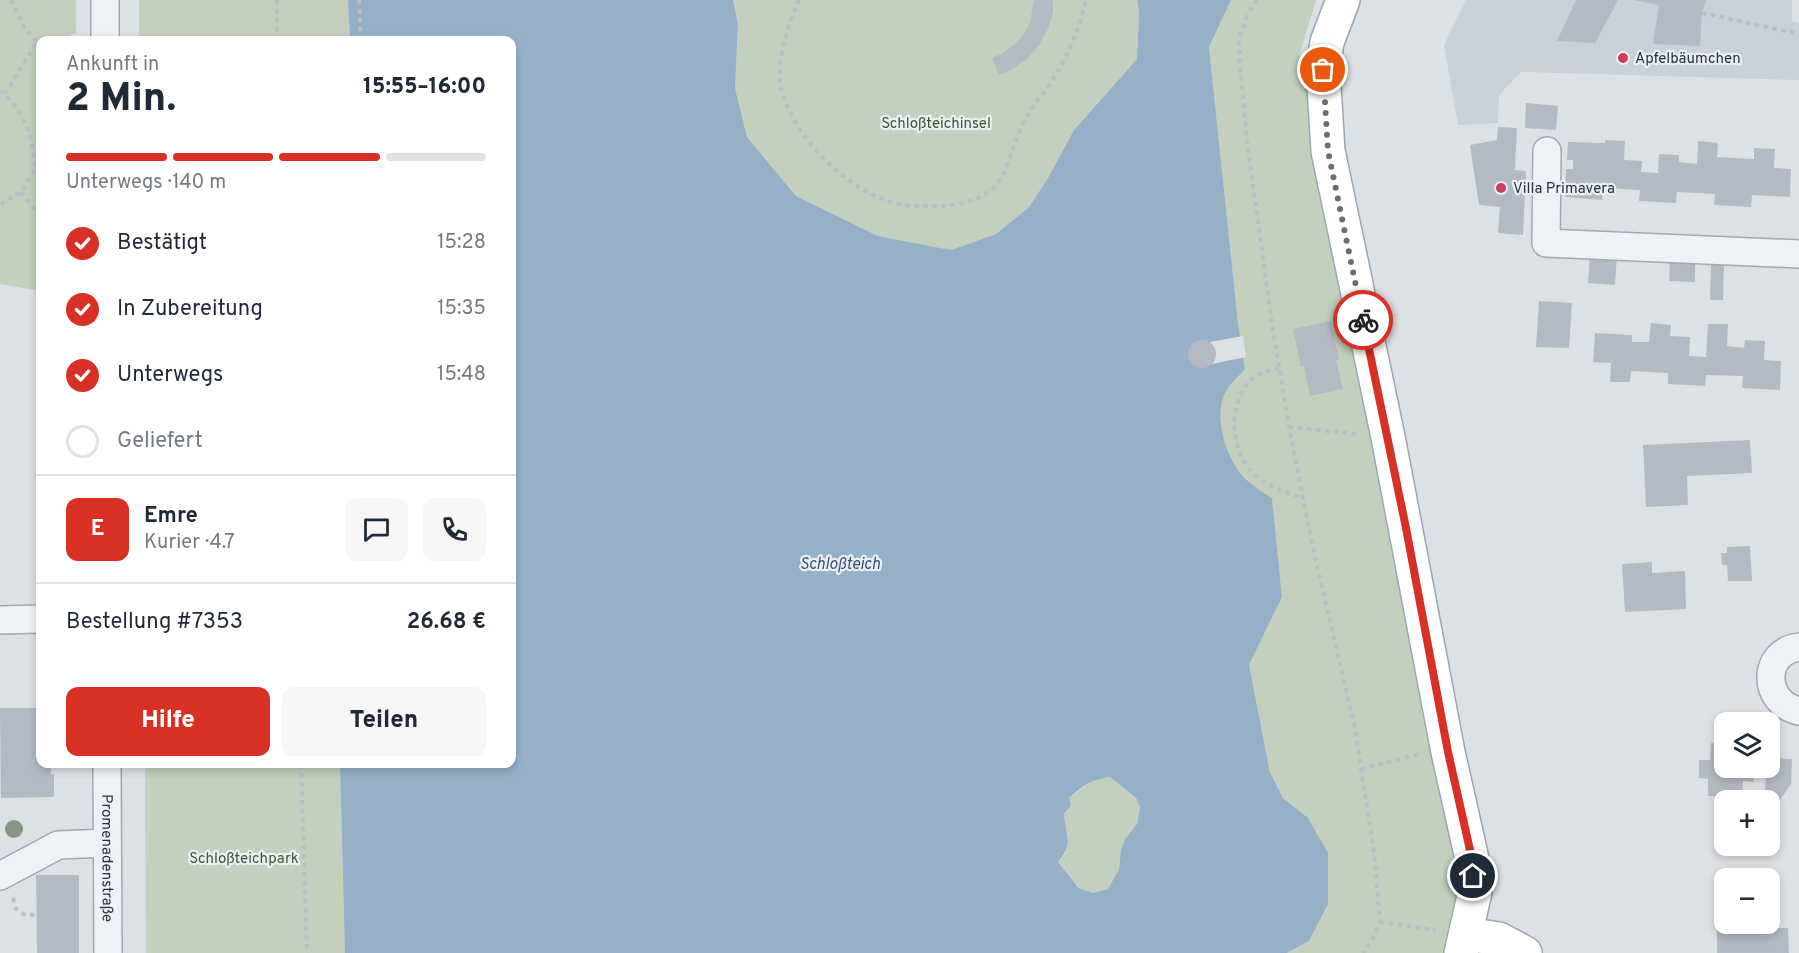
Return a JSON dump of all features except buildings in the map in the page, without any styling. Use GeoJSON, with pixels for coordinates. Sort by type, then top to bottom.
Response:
{"type":"FeatureCollection","features":[{"type":"Feature","properties":{"kind":"main road"},"geometry":{"type":"LineString","coordinates":[[1342,0],[1328,42],[1323,70],[1328,151],[1388,437],[1447,747],[1472,859],[1474,892],[1464,944],[1498,939],[1525,953]]}},
{"type":"Feature","properties":{"kind":"street"},"geometry":{"type":"LineString","coordinates":[[105,0],[105,36]]}},
{"type":"Feature","properties":{"kind":"street"},"geometry":{"type":"LineString","coordinates":[[1547,151],[1546,243],[1799,254]]}},
{"type":"Feature","properties":{"kind":"street"},"geometry":{"type":"LineString","coordinates":[[0,620],[36,619]]}},
{"type":"Feature","properties":{"kind":"street"},"geometry":{"type":"LineString","coordinates":[[1799,647],[1783,653],[1775,661],[1771,672],[1771,683],[1780,702],[1790,709],[1799,711]]}},
{"type":"Feature","properties":{"kind":"street","name":"Promenadenstraße"},"geometry":{"type":"LineString","coordinates":[[107,768],[108,953]]}},
{"type":"Feature","properties":{"kind":"street"},"geometry":{"type":"LineString","coordinates":[[0,876],[58,845],[106,843]]}},
{"type":"Feature","properties":{"kind":"path"},"geometry":{"type":"LineString","coordinates":[[11,0],[24,27],[36,39]]}},
{"type":"Feature","properties":{"kind":"path"},"geometry":{"type":"LineString","coordinates":[[277,0],[277,36]]}},
{"type":"Feature","properties":{"kind":"path"},"geometry":{"type":"LineString","coordinates":[[359,0],[361,36]]}},
{"type":"Feature","properties":{"kind":"path"},"geometry":{"type":"LineString","coordinates":[[799,0],[782,52],[781,86],[792,117],[806,137],[832,166],[852,183],[892,203],[942,206],[958,205],[976,199],[993,188],[1003,175],[1017,137],[1030,111],[1047,88],[1072,45],[1086,0]]}},
{"type":"Feature","properties":{"kind":"path"},"geometry":{"type":"LineString","coordinates":[[1257,0],[1248,14],[1239,39],[1247,141],[1289,427],[1314,553],[1354,723],[1374,852],[1380,922],[1375,935],[1363,953]]}},
{"type":"Feature","properties":{"kind":"path"},"geometry":{"type":"LineString","coordinates":[[1702,13],[1799,34]]}},
{"type":"Feature","properties":{"kind":"path"},"geometry":{"type":"LineString","coordinates":[[5,94],[36,47]]}},
{"type":"Feature","properties":{"kind":"path"},"geometry":{"type":"LineString","coordinates":[[0,91],[5,94],[28,130],[36,168],[21,192],[0,205]]}},
{"type":"Feature","properties":{"kind":"path"},"geometry":{"type":"LineString","coordinates":[[21,192],[36,212]]}},
{"type":"Feature","properties":{"kind":"path"},"geometry":{"type":"LineString","coordinates":[[1279,368],[1257,375],[1239,396],[1234,415],[1239,451],[1245,464],[1257,476],[1270,485],[1304,498]]}},
{"type":"Feature","properties":{"kind":"path"},"geometry":{"type":"LineString","coordinates":[[1289,427],[1388,437]]}},
{"type":"Feature","properties":{"kind":"path"},"geometry":{"type":"LineString","coordinates":[[1361,769],[1447,747]]}},
{"type":"Feature","properties":{"kind":"path"},"geometry":{"type":"LineString","coordinates":[[301,768],[307,953]]}},
{"type":"Feature","properties":{"kind":"path"},"geometry":{"type":"LineString","coordinates":[[1380,922],[1464,944]]}},
{"type":"Feature","properties":{"kind":"shaded area","name":"Apfelbäumchen"},"geometry":{"type":"Polygon","coordinates":[[[1466,0],[1792,0],[1792,21],[1799,23],[1799,80],[1521,72],[1499,95],[1498,123],[1458,125],[1444,45],[1466,0]]]}},
{"type":"Feature","properties":{"kind":"green space"},"geometry":{"type":"Polygon","coordinates":[[[0,0],[76,0],[76,34],[36,36],[36,290],[0,284],[0,0]]]}},
{"type":"Feature","properties":{"kind":"green space"},"geometry":{"type":"Polygon","coordinates":[[[139,0],[348,0],[350,36],[139,36],[139,0]]]}},
{"type":"Feature","properties":{"kind":"green space","name":"Schloßteichinsel"},"geometry":{"type":"Polygon","coordinates":[[[733,0],[1137,0],[1139,12],[1137,59],[1074,130],[1029,207],[996,234],[951,250],[878,236],[796,196],[747,137],[735,88],[738,24],[733,0]]]}},
{"type":"Feature","properties":{"kind":"green space"},"geometry":{"type":"Polygon","coordinates":[[[1231,0],[1316,0],[1299,56],[1474,895],[1463,953],[1287,953],[1309,941],[1307,818],[1283,798],[1270,772],[1249,665],[1282,597],[1272,498],[1241,474],[1228,452],[1221,426],[1222,402],[1226,391],[1245,369],[1238,323],[1209,47],[1231,0]]]}},
{"type":"Feature","properties":{"kind":"green space","name":"Schloßteichpark"},"geometry":{"type":"Polygon","coordinates":[[[145,768],[340,768],[345,953],[146,953],[145,768]]]}},
{"type":"Feature","properties":{"kind":"green space"},"geometry":{"type":"Polygon","coordinates":[[[1110,777],[1136,798],[1140,807],[1137,824],[1125,839],[1121,850],[1119,869],[1108,889],[1093,893],[1080,888],[1058,862],[1066,853],[1064,813],[1069,798],[1095,779],[1110,777]]]}},
{"type":"Feature","properties":{"kind":"water","name":"Schloßteich"},"geometry":{"type":"Polygon","coordinates":[[[348,0],[733,0],[738,24],[735,88],[747,137],[796,196],[878,236],[951,250],[996,234],[1029,207],[1074,130],[1137,59],[1139,12],[1137,0],[1231,0],[1209,47],[1238,323],[1245,369],[1226,391],[1222,402],[1221,426],[1228,452],[1241,474],[1272,498],[1282,597],[1249,665],[1270,772],[1283,798],[1308,818],[1328,853],[1328,904],[1309,941],[1287,953],[345,953],[340,768],[516,768],[516,36],[350,36],[348,0]],[[1110,777],[1088,784],[1069,798],[1071,806],[1064,813],[1066,850],[1058,862],[1079,888],[1093,893],[1108,889],[1119,869],[1125,839],[1137,824],[1140,807],[1136,798],[1110,777]]]}},
{"type":"Feature","properties":{"kind":"pier"},"geometry":{"type":"Polygon","coordinates":[[[1243,336],[1246,357],[1212,364],[1216,354],[1210,342],[1243,336]]]}},
{"type":"Feature","properties":{"kind":"way so far"},"geometry":{"type":"LineString","coordinates":[[1323,70],[1328,151],[1363,320]]}},
{"type":"Feature","properties":{"kind":"place","name":"Apfelbäumchen"},"geometry":{"type":"Point","coordinates":[1623,58]}},
{"type":"Feature","properties":{"kind":"place","name":"Villa Primavera"},"geometry":{"type":"Point","coordinates":[1501,188]}},
{"type":"Feature","properties":{"kind":"route"},"geometry":{"type":"LineString","coordinates":[[1363,320],[1406,528],[1448,752],[1472,859],[1473,876]]}}]}
